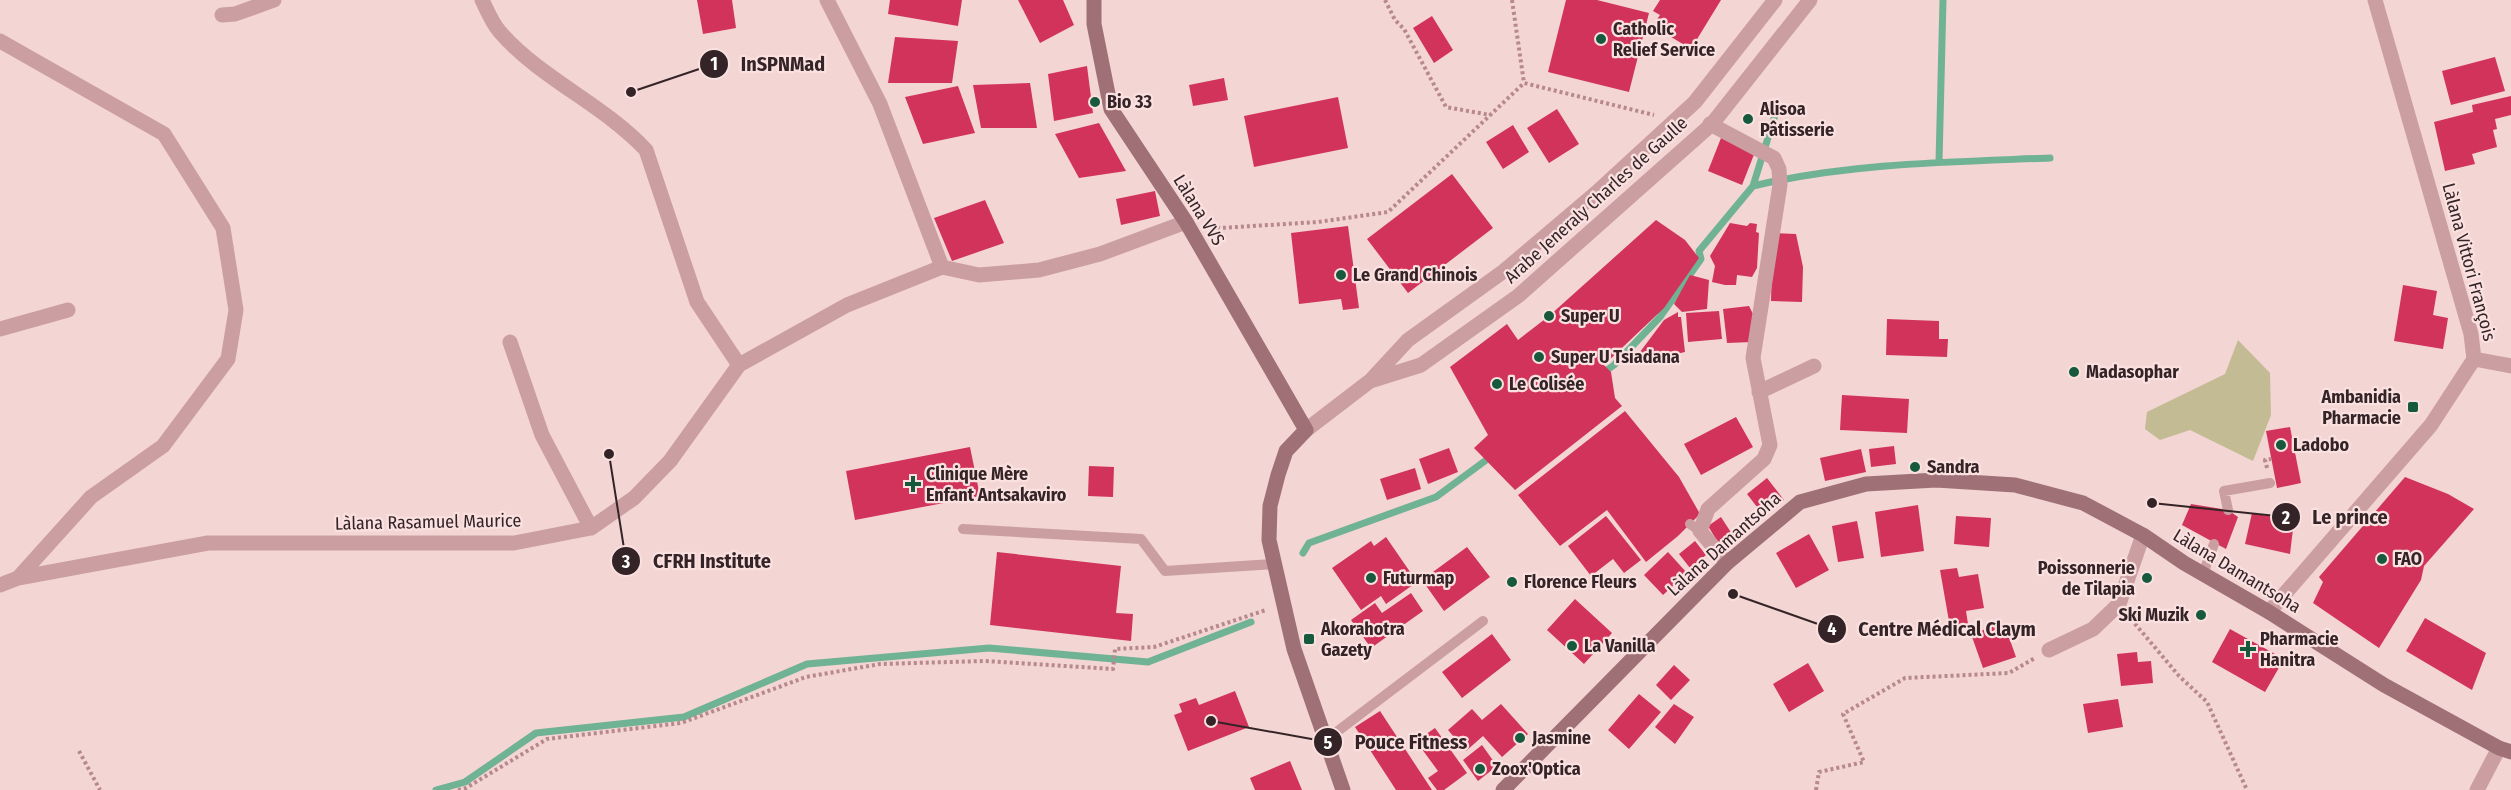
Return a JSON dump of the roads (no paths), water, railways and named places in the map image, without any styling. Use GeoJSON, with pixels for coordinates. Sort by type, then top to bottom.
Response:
{"type":"FeatureCollection","features":[{"type":"Feature","properties":{"kind":"main road","name":"Làlana VVS"},"geometry":{"type":"LineString","coordinates":[[1094,0],[1094,24],[1111,109],[1186,222],[1306,430]]}},
{"type":"Feature","properties":{"kind":"main road","name":"Arabe Jeneraly Charles de Gaulle"},"geometry":{"type":"LineString","coordinates":[[1306,430],[1286,450],[1270,506],[1269,540],[1294,649],[1342,790]]}},
{"type":"Feature","properties":{"kind":"main road","name":"Làlana Damantsoha"},"geometry":{"type":"LineString","coordinates":[[1503,790],[1727,563],[1800,502],[1866,484],[1936,480],[2015,485],[2083,503],[2143,535],[2384,685],[2505,750]]}},
{"type":"Feature","properties":{"kind":"main road","name":"Arabe Jeneraly Charles de Gaulle"},"geometry":{"type":"LineString","coordinates":[[1326,740],[1351,790]]}},
{"type":"Feature","properties":{"kind":"street"},"geometry":{"type":"LineString","coordinates":[[222,15],[235,14],[274,0]]}},
{"type":"Feature","properties":{"kind":"street"},"geometry":{"type":"LineString","coordinates":[[482,0],[498,30],[519,52],[628,130],[646,150],[697,302],[738,365]]}},
{"type":"Feature","properties":{"kind":"street"},"geometry":{"type":"LineString","coordinates":[[827,0],[880,104],[942,267],[979,275],[1039,270],[1100,254],[1186,222]]}},
{"type":"Feature","properties":{"kind":"street","name":"Arabe Jeneraly Charles de Gaulle"},"geometry":{"type":"LineString","coordinates":[[1306,430],[1370,381],[1408,340],[1504,272],[1675,121],[1695,102],[1775,0]]}},
{"type":"Feature","properties":{"kind":"street","name":"Arabe Jeneraly Charles de Gaulle"},"geometry":{"type":"LineString","coordinates":[[1370,381],[1421,365],[1518,296],[1657,174],[1710,124],[1810,0]]}},
{"type":"Feature","properties":{"kind":"street","name":"Làlana Vittori François"},"geometry":{"type":"LineString","coordinates":[[2270,612],[2430,425],[2474,359],[2471,334],[2375,0]]}},
{"type":"Feature","properties":{"kind":"street"},"geometry":{"type":"LineString","coordinates":[[0,41],[164,134],[223,228],[236,310],[228,359],[163,446],[91,497],[18,578]]}},
{"type":"Feature","properties":{"kind":"street"},"geometry":{"type":"LineString","coordinates":[[1710,124],[1777,163],[1780,185],[1753,358],[1770,445],[1764,459],[1708,509],[1695,527],[1727,563]]}},
{"type":"Feature","properties":{"kind":"street","name":"Làlana Rasamuel Maurice"},"geometry":{"type":"LineString","coordinates":[[0,585],[18,578],[208,543],[514,543],[591,528],[634,498],[670,460],[738,365],[847,305],[942,267]]}},
{"type":"Feature","properties":{"kind":"street"},"geometry":{"type":"LineString","coordinates":[[0,329],[68,310]]}},
{"type":"Feature","properties":{"kind":"street"},"geometry":{"type":"LineString","coordinates":[[510,342],[542,435],[591,528]]}},
{"type":"Feature","properties":{"kind":"street"},"geometry":{"type":"LineString","coordinates":[[2474,359],[2511,366]]}},
{"type":"Feature","properties":{"kind":"street"},"geometry":{"type":"LineString","coordinates":[[1759,392],[1814,366]]}},
{"type":"Feature","properties":{"kind":"street"},"geometry":{"type":"LineString","coordinates":[[2049,650],[2093,628],[2119,604],[2143,535]]}},
{"type":"Feature","properties":{"kind":"street"},"geometry":{"type":"LineString","coordinates":[[2477,790],[2505,750]]}},
{"type":"Feature","properties":{"kind":"lane"},"geometry":{"type":"LineString","coordinates":[[2228,510],[2224,490],[2270,483]]}},
{"type":"Feature","properties":{"kind":"lane"},"geometry":{"type":"LineString","coordinates":[[963,529],[1141,539],[1165,571],[1274,564]]}},
{"type":"Feature","properties":{"kind":"lane"},"geometry":{"type":"LineString","coordinates":[[2203,574],[2214,544]]}},
{"type":"Feature","properties":{"kind":"lane"},"geometry":{"type":"LineString","coordinates":[[1326,740],[1483,621]]}},
{"type":"Feature","properties":{"kind":"waterway"},"geometry":{"type":"LineString","coordinates":[[1939,162],[1943,0]]}},
{"type":"Feature","properties":{"kind":"waterway"},"geometry":{"type":"LineString","coordinates":[[1603,373],[1614,365],[1660,317],[1701,259],[1699,251],[1753,186],[1776,112]]}},
{"type":"Feature","properties":{"kind":"waterway"},"geometry":{"type":"LineString","coordinates":[[1753,186],[1826,172],[1863,168],[2050,158]]}},
{"type":"Feature","properties":{"kind":"waterway"},"geometry":{"type":"LineString","coordinates":[[1303,553],[1309,543],[1436,497],[1493,455]]}},
{"type":"Feature","properties":{"kind":"waterway"},"geometry":{"type":"LineString","coordinates":[[436,790],[465,782],[536,733],[684,717],[807,664],[989,648],[1148,662],[1251,622]]}},
{"type":"Feature","properties":{"kind":"place","name":"Catholic Relief Service"},"geometry":{"type":"Point","coordinates":[1601,39]}},
{"type":"Feature","properties":{"kind":"place","name":"InSPNMad"},"geometry":{"type":"Point","coordinates":[631,92]}},
{"type":"Feature","properties":{"kind":"place","name":"Bio 33"},"geometry":{"type":"Point","coordinates":[1095,102]}},
{"type":"Feature","properties":{"kind":"place","name":"Alisoa Pâtisserie"},"geometry":{"type":"Point","coordinates":[1748,119]}},
{"type":"Feature","properties":{"kind":"place","name":"Le Grand Chinois"},"geometry":{"type":"Point","coordinates":[1341,275]}},
{"type":"Feature","properties":{"kind":"place","name":"Super U"},"geometry":{"type":"Point","coordinates":[1549,316]}},
{"type":"Feature","properties":{"kind":"place","name":"Super U Tsiadana"},"geometry":{"type":"Point","coordinates":[1539,357]}},
{"type":"Feature","properties":{"kind":"place","name":"Madasophar"},"geometry":{"type":"Point","coordinates":[2074,372]}},
{"type":"Feature","properties":{"kind":"place","name":"Le Colisée"},"geometry":{"type":"Point","coordinates":[1497,384]}},
{"type":"Feature","properties":{"kind":"place","name":"Ambanidia Pharmacie"},"geometry":{"type":"Point","coordinates":[2413,407]}},
{"type":"Feature","properties":{"kind":"place","name":"Ladobo"},"geometry":{"type":"Point","coordinates":[2281,445]}},
{"type":"Feature","properties":{"kind":"place","name":"CFRH Institute"},"geometry":{"type":"Point","coordinates":[609,454]}},
{"type":"Feature","properties":{"kind":"place","name":"Sandra"},"geometry":{"type":"Point","coordinates":[1915,467]}},
{"type":"Feature","properties":{"kind":"place","name":"Clinique Mère Enfant Antsakaviro"},"geometry":{"type":"Point","coordinates":[913,484]}},
{"type":"Feature","properties":{"kind":"place","name":"Le prince"},"geometry":{"type":"Point","coordinates":[2152,503]}},
{"type":"Feature","properties":{"kind":"place","name":"FAO"},"geometry":{"type":"Point","coordinates":[2382,559]}},
{"type":"Feature","properties":{"kind":"place","name":"Futurmap"},"geometry":{"type":"Point","coordinates":[1371,578]}},
{"type":"Feature","properties":{"kind":"place","name":"Poissonnerie de Tilapia"},"geometry":{"type":"Point","coordinates":[2147,578]}},
{"type":"Feature","properties":{"kind":"place","name":"Florence Fleurs"},"geometry":{"type":"Point","coordinates":[1512,582]}},
{"type":"Feature","properties":{"kind":"place","name":"Centre Médical Claym"},"geometry":{"type":"Point","coordinates":[1733,594]}},
{"type":"Feature","properties":{"kind":"place","name":"Ski Muzik"},"geometry":{"type":"Point","coordinates":[2201,615]}},
{"type":"Feature","properties":{"kind":"place","name":"Akorahotra Gazety"},"geometry":{"type":"Point","coordinates":[1309,639]}},
{"type":"Feature","properties":{"kind":"place","name":"La Vanilla"},"geometry":{"type":"Point","coordinates":[1572,646]}},
{"type":"Feature","properties":{"kind":"place","name":"Pharmacie Hanitra"},"geometry":{"type":"Point","coordinates":[2248,649]}},
{"type":"Feature","properties":{"kind":"place","name":"Pouce Fitness"},"geometry":{"type":"Point","coordinates":[1211,721]}},
{"type":"Feature","properties":{"kind":"place","name":"Jasmine"},"geometry":{"type":"Point","coordinates":[1520,738]}},
{"type":"Feature","properties":{"kind":"place","name":"Zoox'Optica"},"geometry":{"type":"Point","coordinates":[1480,769]}}]}
